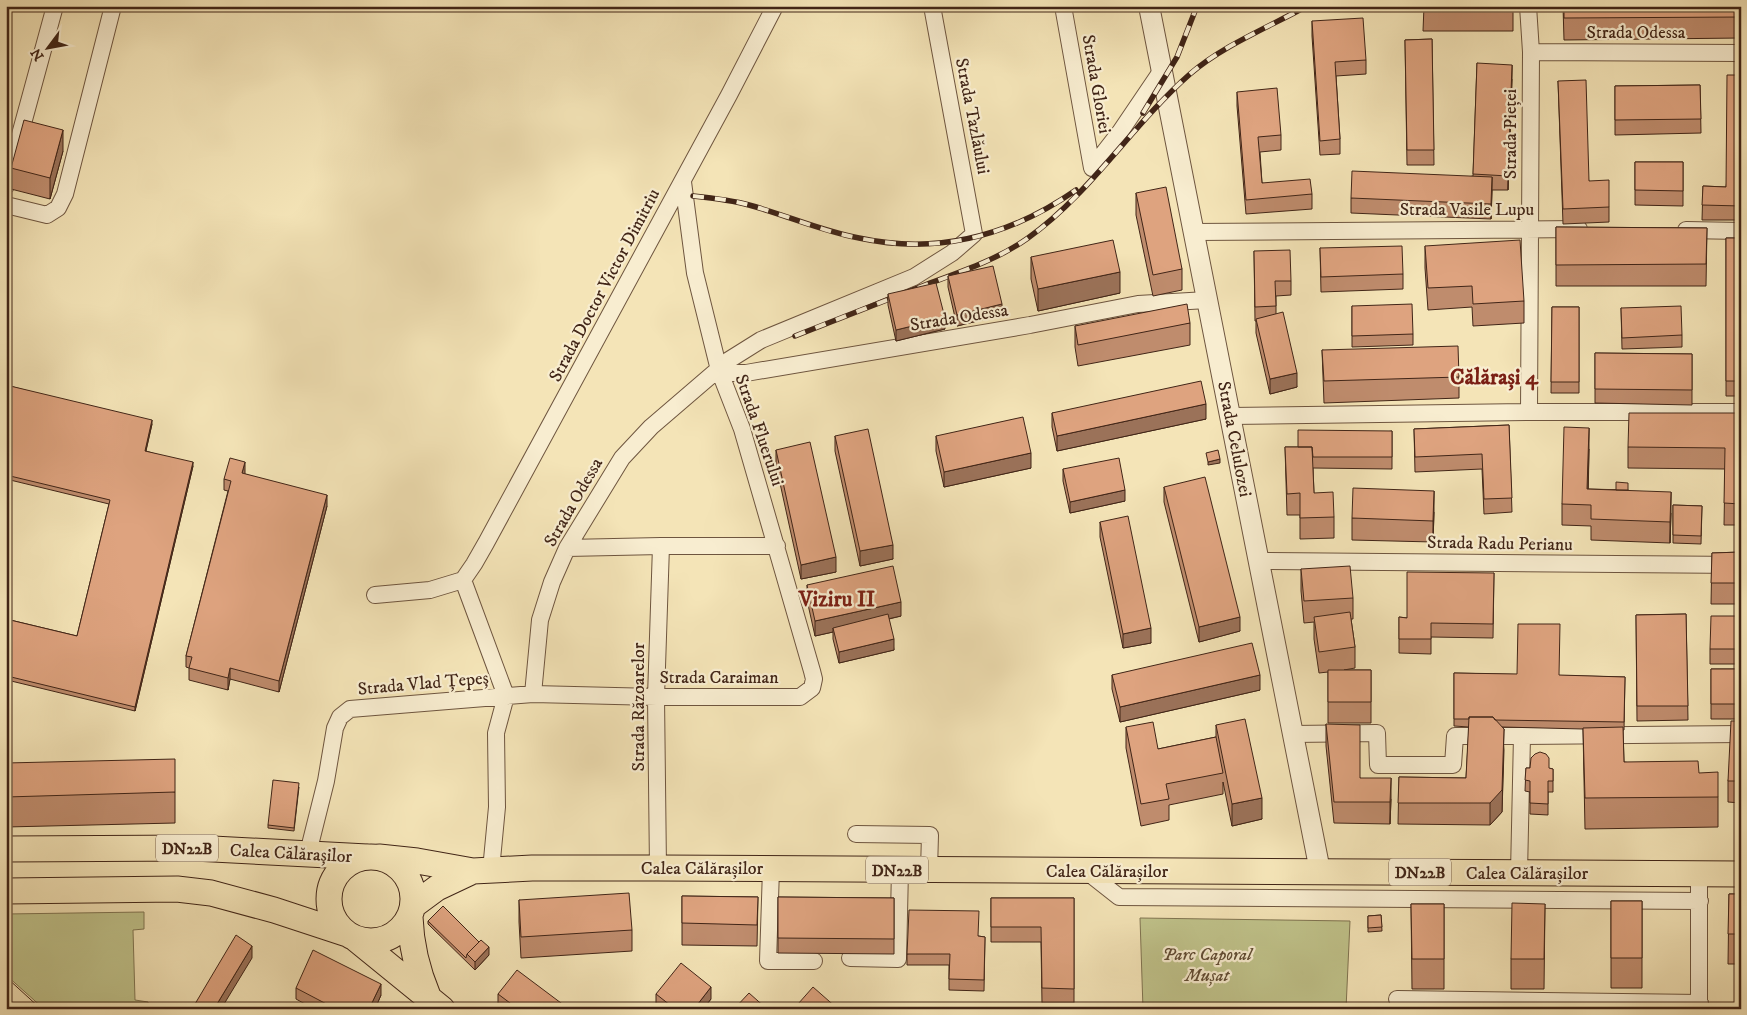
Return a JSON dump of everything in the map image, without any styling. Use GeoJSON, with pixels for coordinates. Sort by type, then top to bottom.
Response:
{"type":"FeatureCollection","features":[{"type":"Feature","properties":{"kind":"main road","name":"Calea Călărașilor"},"geometry":{"type":"LineString","coordinates":[[6,849],[194,848],[308,853],[417,861],[482,870],[658,868],[1741,874]]}},
{"type":"Feature","properties":{"kind":"main road","name":"DN22B"},"geometry":{"type":"LineString","coordinates":[[6,891],[177,889],[211,893],[274,910],[366,942],[380,941],[392,936],[402,928],[412,911],[413,892],[409,880],[402,869],[391,861],[373,857],[355,860],[344,867],[335,877],[330,890],[329,903],[332,916],[339,927],[352,937]]}},
{"type":"Feature","properties":{"kind":"main road","name":"Calea Călărașilor"},"geometry":{"type":"LineString","coordinates":[[412,911],[437,888],[482,870]]}},
{"type":"Feature","properties":{"kind":"main road"},"geometry":{"type":"LineString","coordinates":[[412,911],[413,950],[418,968],[436,1003]]}},
{"type":"Feature","properties":{"kind":"main road"},"geometry":{"type":"LineString","coordinates":[[352,937],[436,1003]]}},
{"type":"Feature","properties":{"kind":"street"},"geometry":{"type":"LineString","coordinates":[[6,186],[56,6]]}},
{"type":"Feature","properties":{"kind":"street"},"geometry":{"type":"LineString","coordinates":[[6,206],[47,215],[58,208],[65,194],[113,6]]}},
{"type":"Feature","properties":{"kind":"street","name":"Strada Doctor Victor Dimitriu"},"geometry":{"type":"LineString","coordinates":[[463,580],[482,550],[683,182],[774,6]]}},
{"type":"Feature","properties":{"kind":"street","name":"Strada Tazlăului"},"geometry":{"type":"LineString","coordinates":[[932,6],[974,234]]}},
{"type":"Feature","properties":{"kind":"street","name":"Strada Gloriei"},"geometry":{"type":"LineString","coordinates":[[1063,6],[1092,168],[1126,124],[1162,70]]}},
{"type":"Feature","properties":{"kind":"street","name":"Strada Celulozei"},"geometry":{"type":"LineString","coordinates":[[1149,6],[1320,871]]}},
{"type":"Feature","properties":{"kind":"street","name":"Strada Pieței"},"geometry":{"type":"LineString","coordinates":[[1528,6],[1530,52],[1529,412]]}},
{"type":"Feature","properties":{"kind":"street","name":"Strada Odessa"},"geometry":{"type":"LineString","coordinates":[[1530,52],[1741,53]]}},
{"type":"Feature","properties":{"kind":"street","name":"Strada Fluerului"},"geometry":{"type":"LineString","coordinates":[[683,182],[695,273],[719,370],[742,429],[777,546],[814,679],[812,688]]}},
{"type":"Feature","properties":{"kind":"street","name":"Strada Vasile Lupu"},"geometry":{"type":"LineString","coordinates":[[1194,232],[1599,230]]}},
{"type":"Feature","properties":{"kind":"street"},"geometry":{"type":"LineString","coordinates":[[1667,230],[1741,231]]}},
{"type":"Feature","properties":{"kind":"street","name":"Strada Odessa"},"geometry":{"type":"LineString","coordinates":[[533,694],[540,620],[552,582],[568,548],[622,458],[651,427],[743,350],[760,340],[914,277],[952,253],[974,234]]}},
{"type":"Feature","properties":{"kind":"street","name":"Strada Odessa"},"geometry":{"type":"LineString","coordinates":[[719,370],[727,373],[746,373],[1030,325],[1138,304],[1207,300]]}},
{"type":"Feature","properties":{"kind":"street"},"geometry":{"type":"LineString","coordinates":[[1230,416],[1529,412],[1741,412]]}},
{"type":"Feature","properties":{"kind":"street","name":"Strada Răzoarelor"},"geometry":{"type":"LineString","coordinates":[[658,868],[656,697],[661,546]]}},
{"type":"Feature","properties":{"kind":"street"},"geometry":{"type":"LineString","coordinates":[[568,548],[777,546]]}},
{"type":"Feature","properties":{"kind":"street","name":"Strada Radu Perianu"},"geometry":{"type":"LineString","coordinates":[[1259,561],[1741,565]]}},
{"type":"Feature","properties":{"kind":"street"},"geometry":{"type":"LineString","coordinates":[[375,595],[430,590],[463,580],[506,696],[496,733],[497,808],[482,870]]}},
{"type":"Feature","properties":{"kind":"street","name":"Strada Caraiman"},"geometry":{"type":"LineString","coordinates":[[533,694],[656,697],[800,697],[812,688]]}},
{"type":"Feature","properties":{"kind":"street","name":"Strada Vlad Țepeș"},"geometry":{"type":"LineString","coordinates":[[308,853],[326,781],[335,728],[340,717],[350,709],[533,694]]}},
{"type":"Feature","properties":{"kind":"street"},"geometry":{"type":"LineString","coordinates":[[1293,734],[1376,733],[1378,765],[1453,765],[1455,736],[1741,734]]}},
{"type":"Feature","properties":{"kind":"street"},"geometry":{"type":"LineString","coordinates":[[1519,873],[1522,736]]}},
{"type":"Feature","properties":{"kind":"street"},"geometry":{"type":"LineString","coordinates":[[856,834],[930,835],[929,870]]}},
{"type":"Feature","properties":{"kind":"street"},"geometry":{"type":"LineString","coordinates":[[771,869],[768,960],[814,961]]}},
{"type":"Feature","properties":{"kind":"street"},"geometry":{"type":"LineString","coordinates":[[850,958],[898,959],[900,870]]}},
{"type":"Feature","properties":{"kind":"street"},"geometry":{"type":"LineString","coordinates":[[1086,871],[1119,897],[1700,901]]}},
{"type":"Feature","properties":{"kind":"street"},"geometry":{"type":"LineString","coordinates":[[1397,999],[1700,1006],[1699,874]]}},
{"type":"Feature","properties":{"kind":"green space"},"geometry":{"type":"Polygon","coordinates":[[[144,912],[144,929],[133,930],[135,1000],[148,1002],[149,1009],[44,1009],[6,975],[6,914],[144,912]]]}},
{"type":"Feature","properties":{"kind":"green space","name":"Parc Caporal Mușat"},"geometry":{"type":"Polygon","coordinates":[[[1140,918],[1350,921],[1346,1009],[1143,1009],[1140,918]]]}},
{"type":"Feature","properties":{"kind":"building"},"geometry":{"type":"Polygon","coordinates":[[[1424,6],[1513,6],[1513,9],[1423,9],[1424,6]]]}},
{"type":"Feature","properties":{"kind":"building"},"geometry":{"type":"Polygon","coordinates":[[[1564,6],[1741,6],[1741,17],[1564,18],[1564,6]]]}},
{"type":"Feature","properties":{"kind":"building"},"geometry":{"type":"Polygon","coordinates":[[[1363,18],[1366,60],[1335,62],[1340,139],[1320,141],[1312,21],[1363,18]]]}},
{"type":"Feature","properties":{"kind":"building"},"geometry":{"type":"Polygon","coordinates":[[[1432,39],[1434,150],[1407,150],[1405,40],[1432,39]]]}},
{"type":"Feature","properties":{"kind":"building"},"geometry":{"type":"Polygon","coordinates":[[[1477,63],[1512,65],[1508,176],[1473,174],[1477,63]]]}},
{"type":"Feature","properties":{"kind":"building"},"geometry":{"type":"Polygon","coordinates":[[[1727,75],[1741,75],[1741,206],[1702,205],[1703,186],[1726,187],[1727,75]]]}},
{"type":"Feature","properties":{"kind":"building"},"geometry":{"type":"Polygon","coordinates":[[[1586,80],[1589,181],[1609,180],[1609,207],[1563,209],[1558,81],[1586,80]]]}},
{"type":"Feature","properties":{"kind":"building"},"geometry":{"type":"Polygon","coordinates":[[[1700,85],[1701,119],[1615,120],[1615,86],[1700,85]]]}},
{"type":"Feature","properties":{"kind":"building"},"geometry":{"type":"Polygon","coordinates":[[[1277,88],[1281,135],[1258,137],[1262,183],[1310,179],[1312,194],[1246,200],[1237,92],[1277,88]]]}},
{"type":"Feature","properties":{"kind":"building"},"geometry":{"type":"Polygon","coordinates":[[[24,120],[63,130],[50,178],[11,168],[24,120]]]}},
{"type":"Feature","properties":{"kind":"building"},"geometry":{"type":"Polygon","coordinates":[[[1635,162],[1683,162],[1683,191],[1635,190],[1635,162]]]}},
{"type":"Feature","properties":{"kind":"building"},"geometry":{"type":"Polygon","coordinates":[[[1352,171],[1492,177],[1491,204],[1351,198],[1352,171]]]}},
{"type":"Feature","properties":{"kind":"building"},"geometry":{"type":"Polygon","coordinates":[[[1166,187],[1182,269],[1153,275],[1136,193],[1166,187]]]}},
{"type":"Feature","properties":{"kind":"building"},"geometry":{"type":"Polygon","coordinates":[[[1556,227],[1707,228],[1706,264],[1556,265],[1556,227]]]}},
{"type":"Feature","properties":{"kind":"building"},"geometry":{"type":"Polygon","coordinates":[[[1726,238],[1741,238],[1741,381],[1726,381],[1726,238]]]}},
{"type":"Feature","properties":{"kind":"building"},"geometry":{"type":"Polygon","coordinates":[[[1113,240],[1120,272],[1038,289],[1031,257],[1113,240]]]}},
{"type":"Feature","properties":{"kind":"building"},"geometry":{"type":"Polygon","coordinates":[[[1520,240],[1524,301],[1473,304],[1472,286],[1428,288],[1425,246],[1520,240]]]}},
{"type":"Feature","properties":{"kind":"building"},"geometry":{"type":"Polygon","coordinates":[[[1402,246],[1403,274],[1321,277],[1320,248],[1402,246]]]}},
{"type":"Feature","properties":{"kind":"building"},"geometry":{"type":"Polygon","coordinates":[[[1290,250],[1291,281],[1275,281],[1276,306],[1255,307],[1254,251],[1290,250]]]}},
{"type":"Feature","properties":{"kind":"building"},"geometry":{"type":"Polygon","coordinates":[[[993,266],[1002,304],[957,315],[948,276],[993,266]]]}},
{"type":"Feature","properties":{"kind":"building"},"geometry":{"type":"Polygon","coordinates":[[[936,283],[945,318],[896,330],[888,294],[936,283]]]}},
{"type":"Feature","properties":{"kind":"building"},"geometry":{"type":"Polygon","coordinates":[[[1187,304],[1190,323],[1078,345],[1075,326],[1187,304]]]}},
{"type":"Feature","properties":{"kind":"building"},"geometry":{"type":"Polygon","coordinates":[[[1412,304],[1413,334],[1352,336],[1352,306],[1412,304]]]}},
{"type":"Feature","properties":{"kind":"building"},"geometry":{"type":"Polygon","coordinates":[[[1681,306],[1682,335],[1622,338],[1621,308],[1681,306]]]}},
{"type":"Feature","properties":{"kind":"building"},"geometry":{"type":"Polygon","coordinates":[[[1552,307],[1579,307],[1579,382],[1551,382],[1552,307]]]}},
{"type":"Feature","properties":{"kind":"building"},"geometry":{"type":"Polygon","coordinates":[[[1283,312],[1297,373],[1270,379],[1256,319],[1283,312]]]}},
{"type":"Feature","properties":{"kind":"building"},"geometry":{"type":"Polygon","coordinates":[[[1458,346],[1459,377],[1324,381],[1322,350],[1458,346]]]}},
{"type":"Feature","properties":{"kind":"building"},"geometry":{"type":"Polygon","coordinates":[[[1595,353],[1692,354],[1692,390],[1595,389],[1595,353]]]}},
{"type":"Feature","properties":{"kind":"building"},"geometry":{"type":"Polygon","coordinates":[[[1201,381],[1206,404],[1057,436],[1052,413],[1201,381]]]}},
{"type":"Feature","properties":{"kind":"building"},"geometry":{"type":"Polygon","coordinates":[[[6,385],[152,420],[145,451],[193,462],[135,707],[7,676],[6,680],[6,619],[77,636],[110,500],[6,475],[6,385]]]}},
{"type":"Feature","properties":{"kind":"building"},"geometry":{"type":"Polygon","coordinates":[[[1629,413],[1741,413],[1741,504],[1724,503],[1725,448],[1628,447],[1629,413]]]}},
{"type":"Feature","properties":{"kind":"building"},"geometry":{"type":"Polygon","coordinates":[[[1023,417],[1031,453],[944,472],[936,436],[1023,417]]]}},
{"type":"Feature","properties":{"kind":"building"},"geometry":{"type":"Polygon","coordinates":[[[1509,425],[1512,498],[1484,499],[1482,454],[1415,457],[1414,429],[1509,425]]]}},
{"type":"Feature","properties":{"kind":"building"},"geometry":{"type":"Polygon","coordinates":[[[1564,427],[1589,428],[1587,489],[1671,492],[1670,522],[1591,519],[1591,505],[1562,504],[1564,427]]]}},
{"type":"Feature","properties":{"kind":"building"},"geometry":{"type":"Polygon","coordinates":[[[868,429],[893,545],[860,551],[835,436],[868,429]]]}},
{"type":"Feature","properties":{"kind":"building"},"geometry":{"type":"Polygon","coordinates":[[[1298,430],[1392,431],[1392,457],[1313,457],[1312,447],[1298,447],[1298,430]]]}},
{"type":"Feature","properties":{"kind":"building"},"geometry":{"type":"Polygon","coordinates":[[[810,442],[836,557],[801,565],[776,450],[810,442]]]}},
{"type":"Feature","properties":{"kind":"building"},"geometry":{"type":"Polygon","coordinates":[[[1285,447],[1312,447],[1314,493],[1333,492],[1334,517],[1300,518],[1300,493],[1287,494],[1285,447]]]}},
{"type":"Feature","properties":{"kind":"building"},"geometry":{"type":"Polygon","coordinates":[[[1218,450],[1220,459],[1208,462],[1206,453],[1218,450]]]}},
{"type":"Feature","properties":{"kind":"building"},"geometry":{"type":"Polygon","coordinates":[[[230,458],[245,462],[242,473],[327,495],[279,681],[230,668],[228,678],[189,668],[192,657],[186,656],[231,481],[224,479],[230,458]]]}},
{"type":"Feature","properties":{"kind":"building"},"geometry":{"type":"Polygon","coordinates":[[[1119,458],[1125,490],[1070,502],[1063,469],[1119,458]]]}},
{"type":"Feature","properties":{"kind":"building"},"geometry":{"type":"Polygon","coordinates":[[[1205,477],[1240,617],[1199,627],[1164,487],[1205,477]]]}},
{"type":"Feature","properties":{"kind":"building"},"geometry":{"type":"Polygon","coordinates":[[[1616,482],[1628,483],[1628,490],[1616,490],[1616,482]]]}},
{"type":"Feature","properties":{"kind":"building"},"geometry":{"type":"Polygon","coordinates":[[[1353,488],[1434,491],[1433,521],[1352,518],[1353,488]]]}},
{"type":"Feature","properties":{"kind":"building"},"geometry":{"type":"Polygon","coordinates":[[[1673,505],[1702,506],[1701,536],[1673,535],[1673,505]]]}},
{"type":"Feature","properties":{"kind":"building"},"geometry":{"type":"Polygon","coordinates":[[[1128,516],[1151,628],[1123,634],[1100,522],[1128,516]]]}},
{"type":"Feature","properties":{"kind":"building"},"geometry":{"type":"Polygon","coordinates":[[[1741,552],[1741,583],[1711,583],[1712,553],[1741,552]]]}},
{"type":"Feature","properties":{"kind":"building"},"geometry":{"type":"Polygon","coordinates":[[[893,566],[901,602],[815,621],[807,585],[893,566]]]}},
{"type":"Feature","properties":{"kind":"building"},"geometry":{"type":"Polygon","coordinates":[[[1350,566],[1353,598],[1304,601],[1301,569],[1350,566]]]}},
{"type":"Feature","properties":{"kind":"building"},"geometry":{"type":"Polygon","coordinates":[[[1407,572],[1494,573],[1493,624],[1431,623],[1431,639],[1399,639],[1399,617],[1407,618],[1407,572]]]}},
{"type":"Feature","properties":{"kind":"building"},"geometry":{"type":"Polygon","coordinates":[[[1350,612],[1355,647],[1319,652],[1314,617],[1350,612]]]}},
{"type":"Feature","properties":{"kind":"building"},"geometry":{"type":"Polygon","coordinates":[[[888,614],[894,639],[839,652],[833,628],[888,614]]]}},
{"type":"Feature","properties":{"kind":"building"},"geometry":{"type":"Polygon","coordinates":[[[1686,614],[1688,706],[1637,706],[1636,615],[1686,614]]]}},
{"type":"Feature","properties":{"kind":"building"},"geometry":{"type":"Polygon","coordinates":[[[1711,616],[1741,616],[1741,649],[1710,649],[1711,616]]]}},
{"type":"Feature","properties":{"kind":"building"},"geometry":{"type":"Polygon","coordinates":[[[1518,624],[1560,624],[1559,675],[1625,677],[1624,722],[1495,720],[1493,717],[1454,719],[1454,673],[1517,674],[1518,624]]]}},
{"type":"Feature","properties":{"kind":"building"},"geometry":{"type":"Polygon","coordinates":[[[1252,643],[1260,675],[1120,707],[1112,675],[1252,643]]]}},
{"type":"Feature","properties":{"kind":"building"},"geometry":{"type":"Polygon","coordinates":[[[1711,669],[1741,669],[1741,704],[1711,704],[1711,669]]]}},
{"type":"Feature","properties":{"kind":"building"},"geometry":{"type":"Polygon","coordinates":[[[1328,670],[1371,670],[1371,702],[1328,702],[1328,670]]]}},
{"type":"Feature","properties":{"kind":"building"},"geometry":{"type":"Polygon","coordinates":[[[1469,717],[1493,717],[1504,729],[1502,790],[1490,803],[1398,803],[1399,777],[1466,778],[1469,717]]]}},
{"type":"Feature","properties":{"kind":"building"},"geometry":{"type":"Polygon","coordinates":[[[1245,719],[1262,798],[1232,804],[1216,725],[1245,719]]]}},
{"type":"Feature","properties":{"kind":"building"},"geometry":{"type":"Polygon","coordinates":[[[1731,721],[1741,721],[1741,781],[1728,781],[1731,721]]]}},
{"type":"Feature","properties":{"kind":"building"},"geometry":{"type":"Polygon","coordinates":[[[1153,722],[1158,749],[1216,737],[1223,773],[1166,784],[1169,799],[1141,804],[1126,727],[1153,722]]]}},
{"type":"Feature","properties":{"kind":"building"},"geometry":{"type":"Polygon","coordinates":[[[1326,724],[1360,725],[1360,778],[1391,778],[1390,802],[1334,802],[1326,724]]]}},
{"type":"Feature","properties":{"kind":"building"},"geometry":{"type":"Polygon","coordinates":[[[1623,727],[1624,762],[1698,761],[1699,773],[1718,772],[1718,797],[1585,798],[1583,728],[1623,727]]]}},
{"type":"Feature","properties":{"kind":"building"},"geometry":{"type":"Polygon","coordinates":[[[1540,752],[1546,754],[1549,758],[1549,768],[1553,769],[1553,781],[1548,781],[1548,804],[1530,803],[1530,781],[1525,780],[1526,768],[1530,768],[1531,758],[1540,752]]]}},
{"type":"Feature","properties":{"kind":"building"},"geometry":{"type":"Polygon","coordinates":[[[175,759],[175,792],[6,797],[6,763],[175,759]]]}},
{"type":"Feature","properties":{"kind":"building"},"geometry":{"type":"Polygon","coordinates":[[[273,780],[299,783],[294,828],[268,825],[273,780]]]}},
{"type":"Feature","properties":{"kind":"building"},"geometry":{"type":"Polygon","coordinates":[[[629,893],[632,930],[521,937],[519,900],[629,893]]]}},
{"type":"Feature","properties":{"kind":"building"},"geometry":{"type":"Polygon","coordinates":[[[1729,894],[1741,894],[1741,934],[1728,934],[1729,894]]]}},
{"type":"Feature","properties":{"kind":"building"},"geometry":{"type":"Polygon","coordinates":[[[682,896],[758,897],[757,925],[682,923],[682,896]]]}},
{"type":"Feature","properties":{"kind":"building"},"geometry":{"type":"Polygon","coordinates":[[[778,897],[894,898],[894,939],[778,938],[778,897]]]}},
{"type":"Feature","properties":{"kind":"building"},"geometry":{"type":"Polygon","coordinates":[[[991,898],[1074,898],[1074,989],[1042,988],[1041,927],[991,927],[991,898]]]}},
{"type":"Feature","properties":{"kind":"building"},"geometry":{"type":"Polygon","coordinates":[[[1611,901],[1642,901],[1642,958],[1611,958],[1611,901]]]}},
{"type":"Feature","properties":{"kind":"building"},"geometry":{"type":"Polygon","coordinates":[[[1512,903],[1545,904],[1544,959],[1511,959],[1512,903]]]}},
{"type":"Feature","properties":{"kind":"building"},"geometry":{"type":"Polygon","coordinates":[[[1411,904],[1444,904],[1444,959],[1412,959],[1411,904]]]}},
{"type":"Feature","properties":{"kind":"building"},"geometry":{"type":"Polygon","coordinates":[[[443,906],[479,942],[467,954],[466,958],[428,921],[443,906]]]}},
{"type":"Feature","properties":{"kind":"building"},"geometry":{"type":"Polygon","coordinates":[[[909,910],[979,911],[978,936],[985,937],[984,980],[949,979],[950,954],[907,954],[909,910]]]}},
{"type":"Feature","properties":{"kind":"building"},"geometry":{"type":"Polygon","coordinates":[[[1381,915],[1382,927],[1368,928],[1368,916],[1381,915]]]}},
{"type":"Feature","properties":{"kind":"building"},"geometry":{"type":"Polygon","coordinates":[[[236,935],[252,946],[214,1009],[192,1009],[236,935]]]}},
{"type":"Feature","properties":{"kind":"building"},"geometry":{"type":"Polygon","coordinates":[[[481,940],[489,947],[475,962],[467,954],[481,940]]]}},
{"type":"Feature","properties":{"kind":"building"},"geometry":{"type":"Polygon","coordinates":[[[313,950],[381,984],[369,1009],[336,1009],[296,988],[313,950]]]}},
{"type":"Feature","properties":{"kind":"building"},"geometry":{"type":"Polygon","coordinates":[[[681,963],[711,987],[694,1009],[675,1009],[656,994],[681,963]]]}},
{"type":"Feature","properties":{"kind":"building"},"geometry":{"type":"Polygon","coordinates":[[[517,970],[569,1009],[518,1009],[498,994],[517,970]]]}},
{"type":"Feature","properties":{"kind":"building"},"geometry":{"type":"Polygon","coordinates":[[[813,987],[838,1009],[803,1009],[798,1004],[813,987]]]}},
{"type":"Feature","properties":{"kind":"building"},"geometry":{"type":"Polygon","coordinates":[[[749,993],[767,1009],[734,1009],[749,993]]]}},
{"type":"Feature","properties":{"kind":"tram line"},"geometry":{"type":"LineString","coordinates":[[6,977],[41,1009]]}},
{"type":"Feature","properties":{"kind":"railway"},"geometry":{"type":"LineString","coordinates":[[1143,113],[1177,57],[1197,6]]}},
{"type":"Feature","properties":{"kind":"railway"},"geometry":{"type":"LineString","coordinates":[[795,336],[978,265],[1016,246],[1051,220],[1072,201],[1149,115],[1190,74],[1231,46],[1307,6]]}},
{"type":"Feature","properties":{"kind":"railway"},"geometry":{"type":"LineString","coordinates":[[693,196],[728,200],[749,205],[845,235],[888,243],[917,244],[972,238],[999,230],[1051,206],[1076,190]]}},
{"type":"Feature","properties":{"kind":"district","name":"Călărași 4"},"geometry":{"type":"Point","coordinates":[1494,376]}},
{"type":"Feature","properties":{"kind":"district","name":"Viziru II"},"geometry":{"type":"Point","coordinates":[837,598]}}]}
